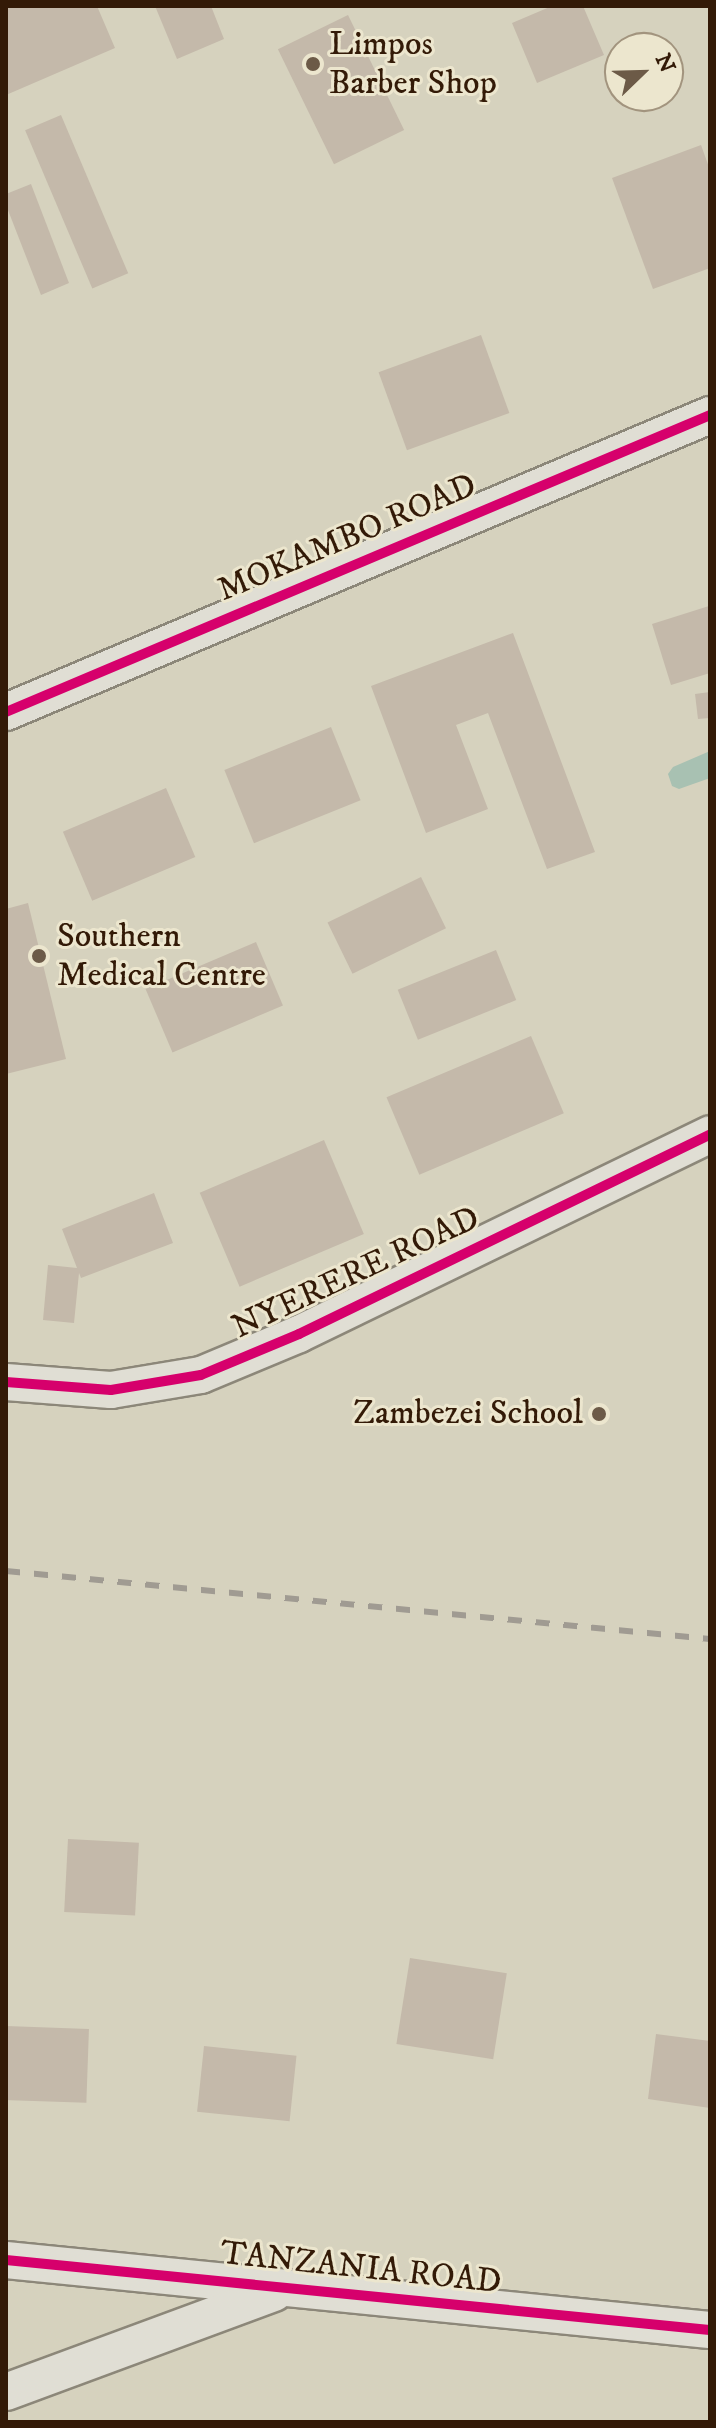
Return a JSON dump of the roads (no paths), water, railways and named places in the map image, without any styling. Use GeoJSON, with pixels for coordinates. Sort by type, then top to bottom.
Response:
{"type":"FeatureCollection","features":[{"type":"Feature","properties":{"kind":"street","name":"MOKAMBO ROAD"},"geometry":{"type":"LineString","coordinates":[[6,712],[710,415]]}},
{"type":"Feature","properties":{"kind":"street","name":"NYERERE ROAD"},"geometry":{"type":"LineString","coordinates":[[6,1382],[111,1390],[201,1375],[299,1334],[710,1134]]}},
{"type":"Feature","properties":{"kind":"street","name":"TANZANIA ROAD"},"geometry":{"type":"LineString","coordinates":[[6,2260],[283,2290],[710,2330]]}},
{"type":"Feature","properties":{"kind":"street"},"geometry":{"type":"LineString","coordinates":[[6,2392],[283,2290]]}},
{"type":"Feature","properties":{"kind":"railway"},"geometry":{"type":"LineString","coordinates":[[6,1571],[710,1639]]}},
{"type":"Feature","properties":{"kind":"place","name":"Limpos Barber Shop"},"geometry":{"type":"Point","coordinates":[313,64]}},
{"type":"Feature","properties":{"kind":"place","name":"Southern Medical Centre"},"geometry":{"type":"Point","coordinates":[39,956]}},
{"type":"Feature","properties":{"kind":"place","name":"Zambezei School"},"geometry":{"type":"Point","coordinates":[599,1414]}}]}
